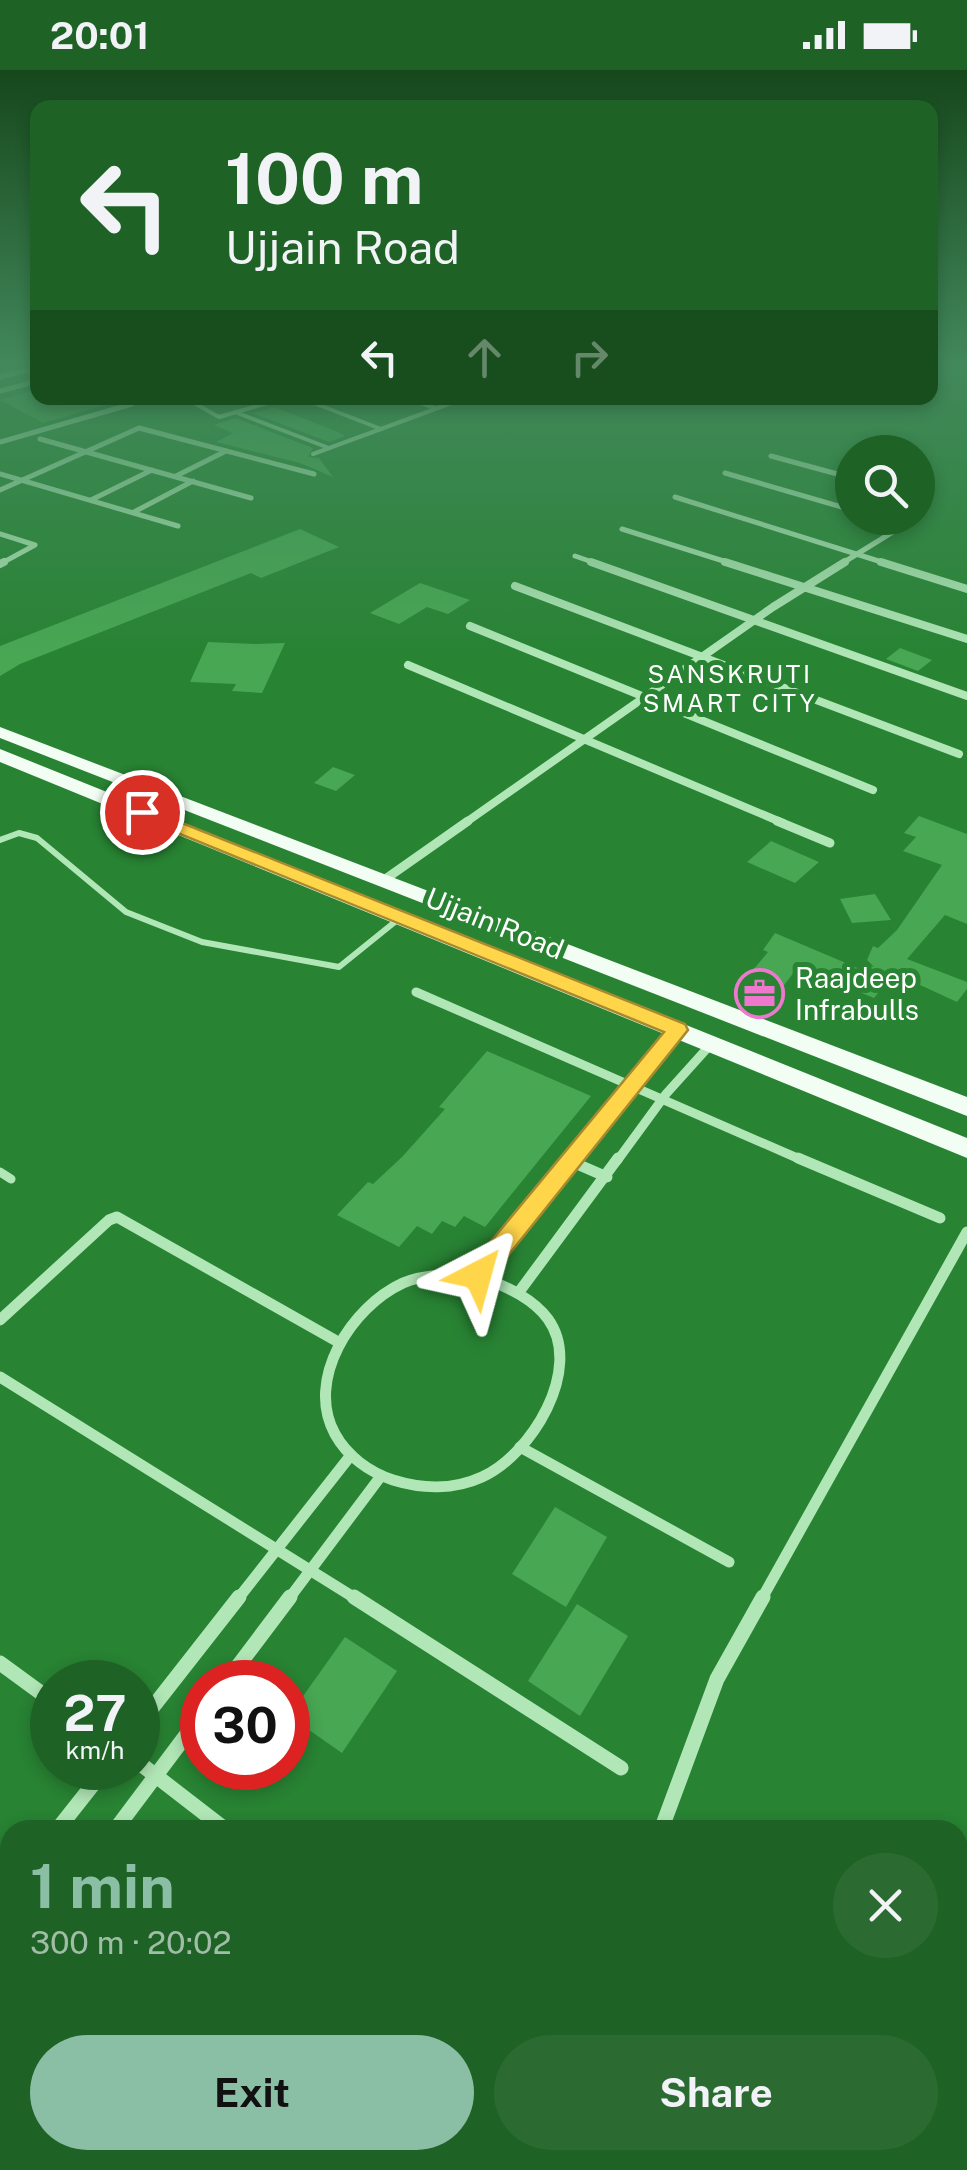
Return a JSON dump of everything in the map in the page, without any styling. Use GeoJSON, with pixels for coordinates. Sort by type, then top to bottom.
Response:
{"type":"FeatureCollection","features":[{"type":"Feature","properties":{"kind":"main road","name":"Ujjain Road"},"geometry":{"type":"LineString","coordinates":[[0,732],[967,1107]]}},
{"type":"Feature","properties":{"kind":"main road","name":"Ujjain Road"},"geometry":{"type":"LineString","coordinates":[[0,755],[957,1144]]}},
{"type":"Feature","properties":{"kind":"main road"},"geometry":{"type":"LineString","coordinates":[[957,1144],[967,1107]]}},
{"type":"Feature","properties":{"kind":"street"},"geometry":{"type":"LineString","coordinates":[[0,490],[61,462]]}},
{"type":"Feature","properties":{"kind":"street"},"geometry":{"type":"LineString","coordinates":[[125,462],[251,498]]}},
{"type":"Feature","properties":{"kind":"street"},"geometry":{"type":"LineString","coordinates":[[175,476],[202,462]]}},
{"type":"Feature","properties":{"kind":"street"},"geometry":{"type":"LineString","coordinates":[[270,462],[314,474]]}},
{"type":"Feature","properties":{"kind":"street"},"geometry":{"type":"LineString","coordinates":[[792,462],[835,473]]}},
{"type":"Feature","properties":{"kind":"street"},"geometry":{"type":"LineString","coordinates":[[90,500],[153,470]]}},
{"type":"Feature","properties":{"kind":"street"},"geometry":{"type":"LineString","coordinates":[[725,473],[835,505]]}},
{"type":"Feature","properties":{"kind":"street"},"geometry":{"type":"LineString","coordinates":[[0,474],[178,526]]}},
{"type":"Feature","properties":{"kind":"street"},"geometry":{"type":"LineString","coordinates":[[133,512],[193,482]]}},
{"type":"Feature","properties":{"kind":"street"},"geometry":{"type":"LineString","coordinates":[[674,498],[967,588]]}},
{"type":"Feature","properties":{"kind":"street"},"geometry":{"type":"LineString","coordinates":[[622,529],[967,639]]}},
{"type":"Feature","properties":{"kind":"street"},"geometry":{"type":"LineString","coordinates":[[0,534],[35,545],[0,564]]}},
{"type":"Feature","properties":{"kind":"street"},"geometry":{"type":"LineString","coordinates":[[384,880],[754,620],[884,535]]}},
{"type":"Feature","properties":{"kind":"street"},"geometry":{"type":"LineString","coordinates":[[575,556],[967,696]]}},
{"type":"Feature","properties":{"kind":"street"},"geometry":{"type":"LineString","coordinates":[[515,586],[959,754]]}},
{"type":"Feature","properties":{"kind":"street"},"geometry":{"type":"LineString","coordinates":[[470,626],[873,790]]}},
{"type":"Feature","properties":{"kind":"street"},"geometry":{"type":"LineString","coordinates":[[408,664],[830,843]]}},
{"type":"Feature","properties":{"kind":"street"},"geometry":{"type":"LineString","coordinates":[[416,992],[662,1102],[940,1218]]}},
{"type":"Feature","properties":{"kind":"street"},"geometry":{"type":"LineString","coordinates":[[478,1275],[678,1030]]}},
{"type":"Feature","properties":{"kind":"street"},"geometry":{"type":"LineString","coordinates":[[519,1292],[711,1043]]}},
{"type":"Feature","properties":{"kind":"street"},"geometry":{"type":"LineString","coordinates":[[570,1160],[607,1177]]}},
{"type":"Feature","properties":{"kind":"street"},"geometry":{"type":"LineString","coordinates":[[0,1320],[109,1220],[117,1217],[340,1343]]}},
{"type":"Feature","properties":{"kind":"street"},"geometry":{"type":"LineString","coordinates":[[665,1820],[717,1679],[967,1232]]}},
{"type":"Feature","properties":{"kind":"street"},"geometry":{"type":"LineString","coordinates":[[478,1275],[519,1292],[537,1306],[556,1332],[562,1361],[556,1388],[520,1446],[500,1468],[467,1482],[431,1488],[396,1483],[351,1456],[340,1444],[326,1416],[323,1385],[332,1355],[380,1299],[406,1282],[478,1275]]}},
{"type":"Feature","properties":{"kind":"street"},"geometry":{"type":"LineString","coordinates":[[0,1377],[276,1547],[621,1768]]}},
{"type":"Feature","properties":{"kind":"street"},"geometry":{"type":"LineString","coordinates":[[520,1446],[728,1562]]}},
{"type":"Feature","properties":{"kind":"street"},"geometry":{"type":"LineString","coordinates":[[160,1697],[351,1456]]}},
{"type":"Feature","properties":{"kind":"street"},"geometry":{"type":"LineString","coordinates":[[243,1660],[382,1476]]}},
{"type":"Feature","properties":{"kind":"street"},"geometry":{"type":"LineString","coordinates":[[0,1662],[30,1684]]}},
{"type":"Feature","properties":{"kind":"street"},"geometry":{"type":"LineString","coordinates":[[160,1770],[180,1743]]}},
{"type":"Feature","properties":{"kind":"street"},"geometry":{"type":"LineString","coordinates":[[160,1778],[213,1820]]}},
{"type":"Feature","properties":{"kind":"street"},"geometry":{"type":"LineString","coordinates":[[65,1820],[89,1790]]}},
{"type":"Feature","properties":{"kind":"street"},"geometry":{"type":"LineString","coordinates":[[122,1820],[145,1790]]}},
{"type":"Feature","properties":{"kind":"lane"},"geometry":{"type":"LineString","coordinates":[[0,840],[19,833],[37,838],[126,912],[221,946],[339,967],[401,916]]}},
{"type":"Feature","properties":{"kind":"lane"},"geometry":{"type":"LineString","coordinates":[[0,1172],[12,1178]]}},
{"type":"Feature","properties":{"kind":"building"},"geometry":{"type":"Polygon","coordinates":[[[296,462],[322,462],[333,477],[296,462]]]}},
{"type":"Feature","properties":{"kind":"building"},"geometry":{"type":"Polygon","coordinates":[[[300,529],[339,547],[261,578],[251,573],[20,664],[0,676],[0,646],[300,529]]]}},
{"type":"Feature","properties":{"kind":"building"},"geometry":{"type":"Polygon","coordinates":[[[420,583],[470,600],[448,614],[427,607],[399,624],[370,613],[420,583]]]}},
{"type":"Feature","properties":{"kind":"building"},"geometry":{"type":"Polygon","coordinates":[[[208,642],[285,643],[262,693],[232,691],[236,684],[190,682],[208,642]]]}},
{"type":"Feature","properties":{"kind":"building"},"geometry":{"type":"Polygon","coordinates":[[[900,648],[932,660],[918,671],[886,659],[900,648]]]}},
{"type":"Feature","properties":{"kind":"building"},"geometry":{"type":"Polygon","coordinates":[[[333,767],[355,775],[336,791],[314,783],[333,767]]]}},
{"type":"Feature","properties":{"kind":"building"},"geometry":{"type":"Polygon","coordinates":[[[919,816],[967,834],[967,924],[945,915],[907,959],[967,982],[967,989],[957,1002],[894,973],[874,998],[798,967],[781,989],[748,976],[768,952],[763,950],[775,933],[860,969],[864,964],[874,967],[867,960],[873,946],[878,948],[897,930],[942,865],[903,851],[916,837],[904,833],[919,816]]]}},
{"type":"Feature","properties":{"kind":"building"},"geometry":{"type":"Polygon","coordinates":[[[771,841],[819,862],[795,883],[747,862],[771,841]]]}},
{"type":"Feature","properties":{"kind":"building"},"geometry":{"type":"Polygon","coordinates":[[[875,894],[891,920],[852,923],[840,899],[875,894]]]}},
{"type":"Feature","properties":{"kind":"building"},"geometry":{"type":"Polygon","coordinates":[[[487,1051],[591,1096],[485,1227],[464,1216],[455,1227],[442,1221],[432,1234],[417,1226],[399,1247],[337,1215],[368,1182],[373,1184],[402,1157],[445,1109],[439,1107],[487,1051]]]}},
{"type":"Feature","properties":{"kind":"building"},"geometry":{"type":"Polygon","coordinates":[[[555,1507],[607,1537],[566,1607],[512,1574],[555,1507]]]}},
{"type":"Feature","properties":{"kind":"building"},"geometry":{"type":"Polygon","coordinates":[[[577,1604],[628,1636],[580,1716],[528,1681],[577,1604]]]}},
{"type":"Feature","properties":{"kind":"building"},"geometry":{"type":"Polygon","coordinates":[[[345,1637],[397,1671],[342,1753],[310,1731],[310,1686],[345,1637]]]}},
{"type":"Feature","properties":{"kind":"place","name":"Raajdeep Infrabulls"},"geometry":{"type":"Point","coordinates":[760,993]}},
{"type":"Feature","properties":{"kind":"district","name":"SANSKRUTI SMART CITY"},"geometry":{"type":"Point","coordinates":[730,688]}},
{"type":"Feature","properties":{"kind":"route"},"geometry":{"type":"LineString","coordinates":[[142,812],[678,1030],[478,1275]]}}]}
